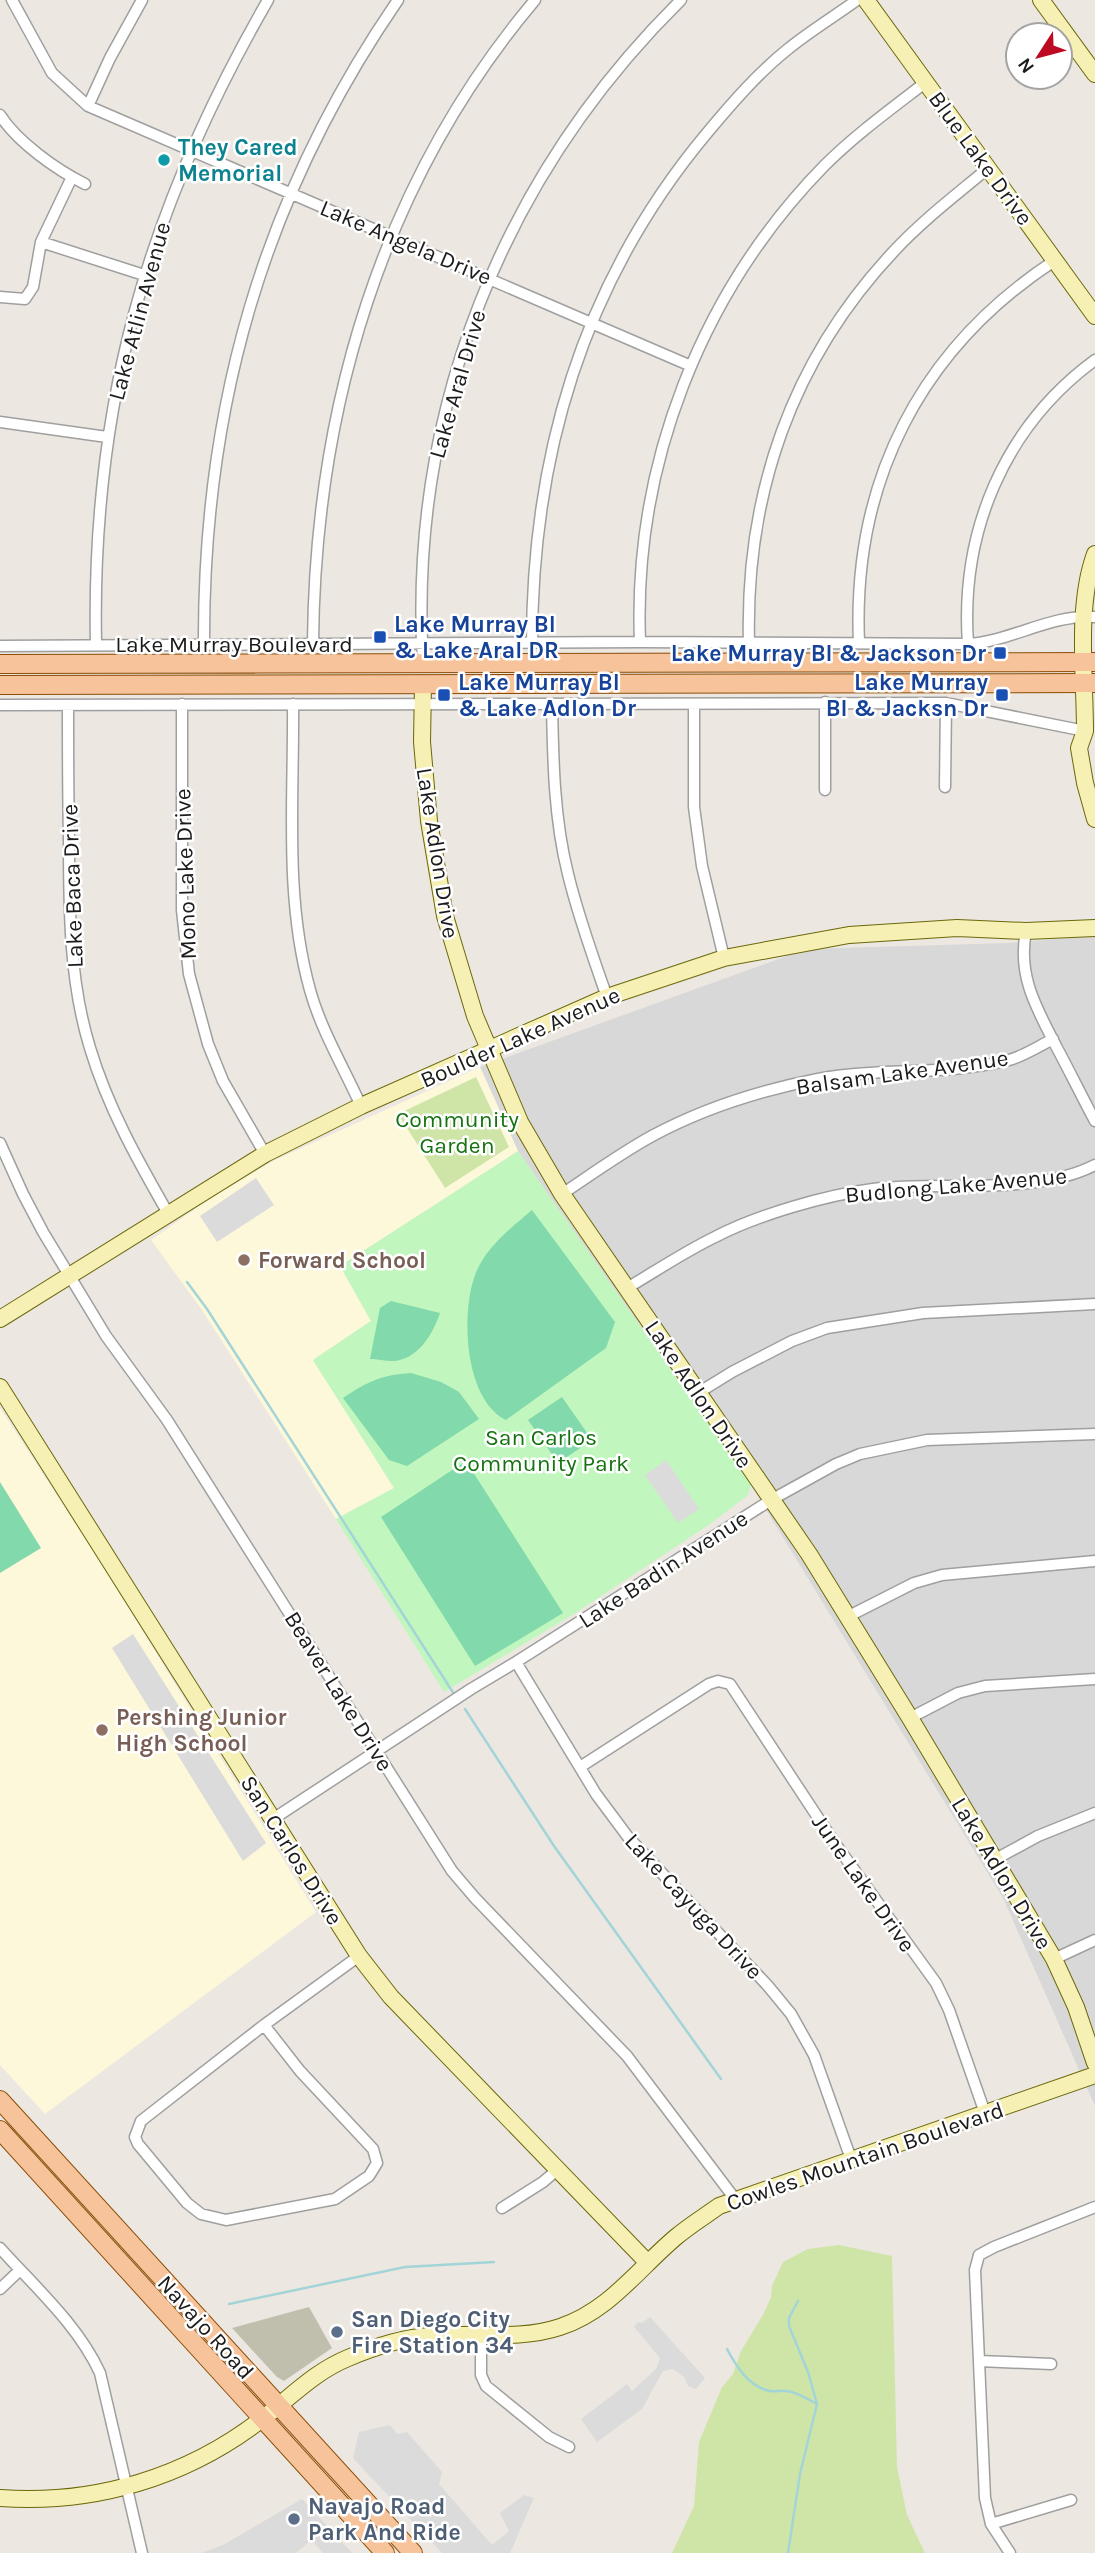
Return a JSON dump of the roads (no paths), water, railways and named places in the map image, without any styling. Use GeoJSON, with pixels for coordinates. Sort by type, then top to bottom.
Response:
{"type":"FeatureCollection","features":[{"type":"Feature","properties":{"kind":"main road","name":"Lake Murray Boulevard"},"geometry":{"type":"LineString","coordinates":[[0,664],[1090,662]]}},
{"type":"Feature","properties":{"kind":"main road"},"geometry":{"type":"LineString","coordinates":[[393,684],[423,663]]}},
{"type":"Feature","properties":{"kind":"main road"},"geometry":{"type":"LineString","coordinates":[[423,684],[455,663]]}},
{"type":"Feature","properties":{"kind":"main road","name":"Lake Murray Boulevard"},"geometry":{"type":"LineString","coordinates":[[0,685],[1090,683]]}},
{"type":"Feature","properties":{"kind":"main road","name":"Navajo Road"},"geometry":{"type":"LineString","coordinates":[[0,2100],[413,2553]]}},
{"type":"Feature","properties":{"kind":"main road","name":"Navajo Road"},"geometry":{"type":"LineString","coordinates":[[0,2130],[385,2553]]}},
{"type":"Feature","properties":{"kind":"street","name":"Lake Angela Drive"},"geometry":{"type":"LineString","coordinates":[[12,0],[52,73],[88,106],[691,366]]}},
{"type":"Feature","properties":{"kind":"street"},"geometry":{"type":"LineString","coordinates":[[88,106],[110,58],[142,0]]}},
{"type":"Feature","properties":{"kind":"street","name":"Lake Atlin Avenue"},"geometry":{"type":"LineString","coordinates":[[96,644],[98,520],[107,437],[123,355],[144,275],[176,182],[227,73],[268,0]]}},
{"type":"Feature","properties":{"kind":"street"},"geometry":{"type":"LineString","coordinates":[[204,644],[207,529],[223,414],[243,325],[290,194],[343,87],[398,0]]}},
{"type":"Feature","properties":{"kind":"street"},"geometry":{"type":"LineString","coordinates":[[313,643],[316,555],[333,429],[357,333],[391,237],[423,169],[484,67],[535,0]]}},
{"type":"Feature","properties":{"kind":"street","name":"Lake Aral Drive"},"geometry":{"type":"LineString","coordinates":[[423,663],[423,552],[434,463],[455,374],[489,278],[519,215],[573,127],[615,71],[681,0]]}},
{"type":"Feature","properties":{"kind":"street"},"geometry":{"type":"LineString","coordinates":[[532,644],[534,553],[545,478],[566,391],[591,323],[635,235],[696,146],[735,100],[777,59],[858,0]]}},
{"type":"Feature","properties":{"kind":"street","name":"Blue Lake Drive"},"geometry":{"type":"LineString","coordinates":[[866,0],[1095,316]]}},
{"type":"Feature","properties":{"kind":"street"},"geometry":{"type":"LineString","coordinates":[[1041,0],[1095,74]]}},
{"type":"Feature","properties":{"kind":"street"},"geometry":{"type":"LineString","coordinates":[[640,642],[641,574],[649,505],[663,446],[691,366],[733,283],[785,210],[845,146],[926,82]]}},
{"type":"Feature","properties":{"kind":"street"},"geometry":{"type":"LineString","coordinates":[[0,115],[12,132],[85,184]]}},
{"type":"Feature","properties":{"kind":"street"},"geometry":{"type":"LineString","coordinates":[[749,643],[751,563],[759,509],[780,432],[801,383],[836,323],[878,268],[917,228],[987,169]]}},
{"type":"Feature","properties":{"kind":"street"},"geometry":{"type":"LineString","coordinates":[[0,297],[25,299],[33,287],[41,242],[72,177]]}},
{"type":"Feature","properties":{"kind":"street"},"geometry":{"type":"LineString","coordinates":[[41,242],[144,275]]}},
{"type":"Feature","properties":{"kind":"street"},"geometry":{"type":"LineString","coordinates":[[859,643],[858,594],[865,533],[881,474],[901,429],[926,384],[966,334],[1013,290],[1054,261]]}},
{"type":"Feature","properties":{"kind":"street"},"geometry":{"type":"LineString","coordinates":[[968,644],[967,602],[971,561],[980,520],[995,482],[1015,445],[1039,412],[1095,360]]}},
{"type":"Feature","properties":{"kind":"street"},"geometry":{"type":"LineString","coordinates":[[0,422],[107,437]]}},
{"type":"Feature","properties":{"kind":"street"},"geometry":{"type":"LineString","coordinates":[[1095,554],[1087,583],[1090,683],[1085,731],[1079,748],[1084,783],[1095,819]]}},
{"type":"Feature","properties":{"kind":"street","name":"Lake Murray Boulevard"},"geometry":{"type":"LineString","coordinates":[[0,646],[640,642],[968,644],[989,642],[1054,621],[1090,617]]}},
{"type":"Feature","properties":{"kind":"street","name":"Lake Adlon Drive"},"geometry":{"type":"LineString","coordinates":[[423,684],[423,757],[438,884],[459,968],[489,1051],[520,1122],[562,1194],[809,1554],[910,1718],[1054,1959],[1076,2007],[1095,2063]]}},
{"type":"Feature","properties":{"kind":"street"},"geometry":{"type":"LineString","coordinates":[[825,702],[825,790]]}},
{"type":"Feature","properties":{"kind":"street"},"geometry":{"type":"LineString","coordinates":[[945,787],[946,703]]}},
{"type":"Feature","properties":{"kind":"street"},"geometry":{"type":"LineString","coordinates":[[0,705],[946,703],[1085,731],[1095,745]]}},
{"type":"Feature","properties":{"kind":"street","name":"Mono Lake Drive"},"geometry":{"type":"LineString","coordinates":[[182,704],[182,910],[189,974],[208,1044],[223,1081],[265,1154]]}},
{"type":"Feature","properties":{"kind":"street"},"geometry":{"type":"LineString","coordinates":[[293,704],[293,889],[298,937],[319,1016],[361,1106]]}},
{"type":"Feature","properties":{"kind":"street"},"geometry":{"type":"LineString","coordinates":[[552,704],[556,793],[568,874],[607,997]]}},
{"type":"Feature","properties":{"kind":"street"},"geometry":{"type":"LineString","coordinates":[[694,704],[694,807],[702,866],[724,957]]}},
{"type":"Feature","properties":{"kind":"street","name":"Lake Baca Drive"},"geometry":{"type":"LineString","coordinates":[[68,705],[70,930],[83,1022],[110,1104],[142,1169],[169,1215]]}},
{"type":"Feature","properties":{"kind":"street","name":"Boulder Lake Avenue"},"geometry":{"type":"LineString","coordinates":[[0,1319],[265,1154],[361,1106],[607,997],[724,957],[849,935],[957,928],[1026,931],[1095,928]]}},
{"type":"Feature","properties":{"kind":"street"},"geometry":{"type":"LineString","coordinates":[[1026,931],[1023,955],[1025,979],[1040,1017],[1095,1121]]}},
{"type":"Feature","properties":{"kind":"street","name":"Balsam Lake Avenue"},"geometry":{"type":"LineString","coordinates":[[562,1194],[655,1135],[759,1094],[819,1079],[873,1072],[973,1066],[1012,1059],[1053,1039]]}},
{"type":"Feature","properties":{"kind":"street","name":"Beaver Lake Drive"},"geometry":{"type":"LineString","coordinates":[[0,1143],[23,1194],[106,1336],[167,1420],[452,1871],[627,2056],[735,2199]]}},
{"type":"Feature","properties":{"kind":"street","name":"Budlong Lake Avenue"},"geometry":{"type":"LineString","coordinates":[[627,1288],[716,1236],[803,1205],[848,1193],[876,1189],[1038,1182],[1068,1177],[1095,1165]]}},
{"type":"Feature","properties":{"kind":"street"},"geometry":{"type":"LineString","coordinates":[[698,1393],[770,1352],[827,1328],[923,1313],[1095,1304]]}},
{"type":"Feature","properties":{"kind":"street","name":"San Carlos Drive"},"geometry":{"type":"LineString","coordinates":[[0,1387],[359,1956],[391,1997],[648,2263]]}},
{"type":"Feature","properties":{"kind":"street","name":"Lake Badin Avenue"},"geometry":{"type":"LineString","coordinates":[[273,1819],[471,1689],[771,1500],[836,1464],[860,1454],[927,1440],[1095,1434]]}},
{"type":"Feature","properties":{"kind":"street"},"geometry":{"type":"LineString","coordinates":[[847,1617],[914,1583],[942,1575],[1095,1561]]}},
{"type":"Feature","properties":{"kind":"street","name":"Lake Cayuga Drive"},"geometry":{"type":"LineString","coordinates":[[516,1662],[596,1794],[628,1836],[791,2014],[814,2055],[851,2159]]}},
{"type":"Feature","properties":{"kind":"street"},"geometry":{"type":"LineString","coordinates":[[910,1718],[958,1693],[985,1686],[1095,1679]]}},
{"type":"Feature","properties":{"kind":"street","name":"June Lake Drive"},"geometry":{"type":"LineString","coordinates":[[580,1767],[709,1684],[718,1681],[730,1684],[736,1689],[772,1750],[834,1842],[936,1983],[949,2011],[985,2113]]}},
{"type":"Feature","properties":{"kind":"street"},"geometry":{"type":"LineString","coordinates":[[994,1860],[1038,1836],[1095,1813]]}},
{"type":"Feature","properties":{"kind":"street"},"geometry":{"type":"LineString","coordinates":[[1054,1959],[1095,1940]]}},
{"type":"Feature","properties":{"kind":"street"},"geometry":{"type":"LineString","coordinates":[[264,2025],[300,2071],[373,2149],[377,2163],[369,2176],[335,2199],[242,2219],[218,2219],[201,2214],[187,2203],[138,2144],[135,2137],[142,2120],[264,2025],[359,1956]]}},
{"type":"Feature","properties":{"kind":"street","name":"Cowles Mountain Boulevard"},"geometry":{"type":"LineString","coordinates":[[0,2498],[74,2497],[127,2487],[170,2474],[219,2448],[262,2419],[325,2368],[379,2346],[428,2336],[529,2334],[573,2322],[611,2299],[677,2237],[719,2206],[1095,2074]]}},
{"type":"Feature","properties":{"kind":"street"},"geometry":{"type":"LineString","coordinates":[[502,2208],[557,2170]]}},
{"type":"Feature","properties":{"kind":"street"},"geometry":{"type":"LineString","coordinates":[[1010,2553],[991,2524],[985,2498],[975,2270],[979,2255],[994,2247],[1095,2207]]}},
{"type":"Feature","properties":{"kind":"street"},"geometry":{"type":"LineString","coordinates":[[0,2249],[76,2333],[100,2372],[142,2553]]}},
{"type":"Feature","properties":{"kind":"street"},"geometry":{"type":"LineString","coordinates":[[0,2289],[20,2270]]}},
{"type":"Feature","properties":{"kind":"street"},"geometry":{"type":"LineString","coordinates":[[481,2334],[481,2375],[486,2386],[549,2437],[569,2447]]}},
{"type":"Feature","properties":{"kind":"street"},"geometry":{"type":"LineString","coordinates":[[979,2361],[1051,2364]]}},
{"type":"Feature","properties":{"kind":"street"},"geometry":{"type":"LineString","coordinates":[[991,2524],[1071,2500]]}},
{"type":"Feature","properties":{"kind":"waterway"},"geometry":{"type":"LineString","coordinates":[[187,1282],[207,1309],[454,1694]]}},
{"type":"Feature","properties":{"kind":"waterway"},"geometry":{"type":"LineString","coordinates":[[465,1709],[554,1846],[721,2079]]}},
{"type":"Feature","properties":{"kind":"waterway"},"geometry":{"type":"LineString","coordinates":[[229,2304],[405,2267],[494,2262]]}},
{"type":"Feature","properties":{"kind":"waterway"},"geometry":{"type":"LineString","coordinates":[[788,2553],[800,2474],[817,2404],[808,2372],[789,2326],[789,2318],[798,2301]]}},
{"type":"Feature","properties":{"kind":"waterway"},"geometry":{"type":"LineString","coordinates":[[727,2349],[739,2369],[762,2389],[794,2393],[817,2404]]}},
{"type":"Feature","properties":{"kind":"place","name":"They Cared Memorial"},"geometry":{"type":"Point","coordinates":[164,160]}},
{"type":"Feature","properties":{"kind":"place","name":"Lake Murray Bl & Lake Aral DR"},"geometry":{"type":"Point","coordinates":[380,637]}},
{"type":"Feature","properties":{"kind":"place","name":"Lake Murray Bl & Jackson Dr"},"geometry":{"type":"Point","coordinates":[1000,653]}},
{"type":"Feature","properties":{"kind":"place","name":"Lake Murray Bl & Lake Adlon Dr"},"geometry":{"type":"Point","coordinates":[444,695]}},
{"type":"Feature","properties":{"kind":"place","name":"Lake Murray Bl & Jacksn Dr"},"geometry":{"type":"Point","coordinates":[1002,695]}},
{"type":"Feature","properties":{"kind":"place","name":"Forward School"},"geometry":{"type":"Point","coordinates":[244,1260]}},
{"type":"Feature","properties":{"kind":"place","name":"Pershing Junior High School"},"geometry":{"type":"Point","coordinates":[102,1730]}},
{"type":"Feature","properties":{"kind":"place","name":"San Diego City Fire Station 34"},"geometry":{"type":"Point","coordinates":[337,2332]}},
{"type":"Feature","properties":{"kind":"place","name":"Navajo Road Park And Ride"},"geometry":{"type":"Point","coordinates":[294,2519]}},
{"type":"Feature","properties":{"kind":"park label","name":"Community Garden"},"geometry":{"type":"Point","coordinates":[457,1132]}},
{"type":"Feature","properties":{"kind":"park label","name":"San Carlos Community Park"},"geometry":{"type":"Point","coordinates":[541,1450]}}]}
